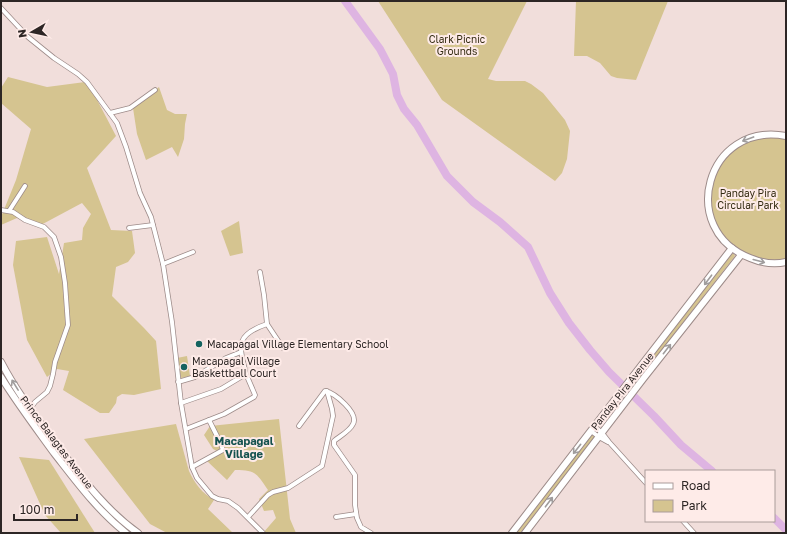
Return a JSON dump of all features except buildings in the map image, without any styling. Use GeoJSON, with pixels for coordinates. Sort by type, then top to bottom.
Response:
{"type":"FeatureCollection","features":[{"type":"Feature","properties":{"kind":"main road"},"geometry":{"type":"LineString","coordinates":[[786,136],[777,134],[753,136],[741,141],[731,148],[715,169],[708,192],[710,217],[716,230],[732,248],[741,255],[759,262],[779,264],[786,267]]}},
{"type":"Feature","properties":{"kind":"main road","name":"Panday Pira Avenue"},"geometry":{"type":"LineString","coordinates":[[512,533],[732,248]]}},
{"type":"Feature","properties":{"kind":"main road","name":"Panday Pira Avenue"},"geometry":{"type":"LineString","coordinates":[[525,533],[643,379],[741,255]]}},
{"type":"Feature","properties":{"kind":"main road"},"geometry":{"type":"LineString","coordinates":[[779,264],[786,262]]}},
{"type":"Feature","properties":{"kind":"main road","name":"Prince Balagtas Avenue"},"geometry":{"type":"LineString","coordinates":[[1,362],[30,409],[72,465],[104,504],[118,518],[138,533]]}},
{"type":"Feature","properties":{"kind":"main road","name":"Prince Balagtas Avenue"},"geometry":{"type":"LineString","coordinates":[[1,377],[25,414],[86,494],[100,510],[126,533]]}},
{"type":"Feature","properties":{"kind":"street"},"geometry":{"type":"LineString","coordinates":[[1,8],[37,45],[84,79],[117,123],[140,193],[153,225],[163,264],[172,322],[178,382],[192,467],[197,478],[212,496],[228,501],[238,508],[263,533]]}},
{"type":"Feature","properties":{"kind":"street"},"geometry":{"type":"LineString","coordinates":[[110,113],[130,108],[155,90]]}},
{"type":"Feature","properties":{"kind":"street"},"geometry":{"type":"LineString","coordinates":[[9,211],[25,186]]}},
{"type":"Feature","properties":{"kind":"street"},"geometry":{"type":"LineString","coordinates":[[1,210],[9,211],[25,220],[44,227],[54,237],[61,257],[65,283],[68,325],[55,362],[50,386],[47,392],[35,402],[30,409]]}},
{"type":"Feature","properties":{"kind":"street"},"geometry":{"type":"LineString","coordinates":[[129,228],[153,225]]}},
{"type":"Feature","properties":{"kind":"street"},"geometry":{"type":"LineString","coordinates":[[163,264],[193,252]]}},
{"type":"Feature","properties":{"kind":"street"},"geometry":{"type":"LineString","coordinates":[[260,272],[267,324],[283,348]]}},
{"type":"Feature","properties":{"kind":"street"},"geometry":{"type":"LineString","coordinates":[[186,429],[240,406],[255,396],[246,374],[241,352],[241,340],[257,328],[267,324]]}},
{"type":"Feature","properties":{"kind":"street"},"geometry":{"type":"LineString","coordinates":[[178,382],[195,377],[226,358],[241,352]]}},
{"type":"Feature","properties":{"kind":"street"},"geometry":{"type":"LineString","coordinates":[[181,403],[221,389],[246,374]]}},
{"type":"Feature","properties":{"kind":"street"},"geometry":{"type":"LineString","coordinates":[[299,426],[324,392],[327,391]]}},
{"type":"Feature","properties":{"kind":"street"},"geometry":{"type":"LineString","coordinates":[[327,391],[342,401],[354,419],[352,427],[334,441],[334,445],[355,475],[356,514],[361,527],[371,533]]}},
{"type":"Feature","properties":{"kind":"street"},"geometry":{"type":"LineString","coordinates":[[248,517],[268,496],[274,492],[288,488],[322,466],[333,416],[327,391]]}},
{"type":"Feature","properties":{"kind":"street"},"geometry":{"type":"LineString","coordinates":[[192,467],[223,450],[209,420]]}},
{"type":"Feature","properties":{"kind":"street"},"geometry":{"type":"LineString","coordinates":[[592,428],[609,442],[645,481]]}},
{"type":"Feature","properties":{"kind":"street"},"geometry":{"type":"LineString","coordinates":[[336,517],[356,514]]}},
{"type":"Feature","properties":{"kind":"street"},"geometry":{"type":"LineString","coordinates":[[684,522],[694,533]]}},
{"type":"Feature","properties":{"kind":"green space","name":"Clark Picnic Grounds"},"geometry":{"type":"Polygon","coordinates":[[[378,1],[527,1],[488,79],[496,81],[525,81],[531,84],[543,93],[565,120],[570,131],[567,159],[562,173],[555,181],[442,100],[378,1]]]}},
{"type":"Feature","properties":{"kind":"green space"},"geometry":{"type":"Polygon","coordinates":[[[576,1],[668,1],[636,80],[611,76],[600,63],[587,56],[574,56],[576,1]]]}},
{"type":"Feature","properties":{"kind":"green space"},"geometry":{"type":"Polygon","coordinates":[[[8,77],[47,87],[85,82],[94,94],[116,136],[87,168],[111,230],[132,231],[135,253],[128,262],[116,267],[112,296],[156,341],[161,389],[134,395],[122,394],[117,397],[116,403],[109,413],[100,413],[63,390],[69,371],[57,369],[47,377],[27,340],[13,265],[16,241],[47,237],[59,274],[64,243],[82,240],[83,228],[91,214],[82,203],[39,226],[17,218],[1,225],[1,217],[16,180],[31,129],[1,103],[1,88],[8,77]]]}},
{"type":"Feature","properties":{"kind":"green space"},"geometry":{"type":"Polygon","coordinates":[[[159,87],[167,110],[175,114],[187,114],[184,139],[178,157],[172,147],[146,160],[137,134],[133,108],[159,87]]]}},
{"type":"Feature","properties":{"kind":"green space","name":"Panday Pira Circular Park"},"geometry":{"type":"Polygon","coordinates":[[[769,137],[786,138],[786,260],[760,259],[741,251],[722,233],[714,219],[712,212],[712,183],[721,163],[736,148],[757,139],[769,137]]]}},
{"type":"Feature","properties":{"kind":"green space"},"geometry":{"type":"Polygon","coordinates":[[[239,221],[243,253],[230,256],[221,231],[239,221]]]}},
{"type":"Feature","properties":{"kind":"green space"},"geometry":{"type":"Polygon","coordinates":[[[732,254],[735,256],[638,380],[637,379],[649,360],[732,254]]]}},
{"type":"Feature","properties":{"kind":"green space","name":"Macapagal Village Baskettball Court"},"geometry":{"type":"Polygon","coordinates":[[[187,356],[190,376],[181,378],[177,358],[187,356]]]}},
{"type":"Feature","properties":{"kind":"green space"},"geometry":{"type":"Polygon","coordinates":[[[279,419],[290,519],[296,533],[263,533],[276,518],[273,510],[264,511],[259,499],[268,490],[258,476],[252,472],[235,470],[227,480],[207,461],[221,453],[213,449],[204,435],[210,426],[279,419]]]}},
{"type":"Feature","properties":{"kind":"green space"},"geometry":{"type":"Polygon","coordinates":[[[176,424],[191,476],[202,491],[214,500],[208,509],[233,533],[167,533],[150,524],[84,439],[176,424]]]}},
{"type":"Feature","properties":{"kind":"green space"},"geometry":{"type":"Polygon","coordinates":[[[593,434],[595,438],[520,533],[514,533],[590,435],[593,434]]]}},
{"type":"Feature","properties":{"kind":"green space"},"geometry":{"type":"Polygon","coordinates":[[[19,457],[49,460],[95,533],[61,533],[45,515],[19,457]]]}},
{"type":"Feature","properties":{"kind":"waterway"},"geometry":{"type":"LineString","coordinates":[[345,1],[380,49],[393,74],[397,95],[404,109],[417,125],[447,176],[473,202],[500,222],[528,247],[550,293],[569,323],[590,350],[609,372],[681,445],[711,470]]}},
{"type":"Feature","properties":{"kind":"waterway"},"geometry":{"type":"LineString","coordinates":[[775,519],[786,530]]}},
{"type":"Feature","properties":{"kind":"place","name":"Macapagal Village Elementary School"},"geometry":{"type":"Point","coordinates":[199,344]}},
{"type":"Feature","properties":{"kind":"place","name":"Macapagal Village Baskettball Court"},"geometry":{"type":"Point","coordinates":[184,367]}},
{"type":"Feature","properties":{"kind":"district","name":"Macapagal Village"},"geometry":{"type":"Point","coordinates":[244,446]}}]}
